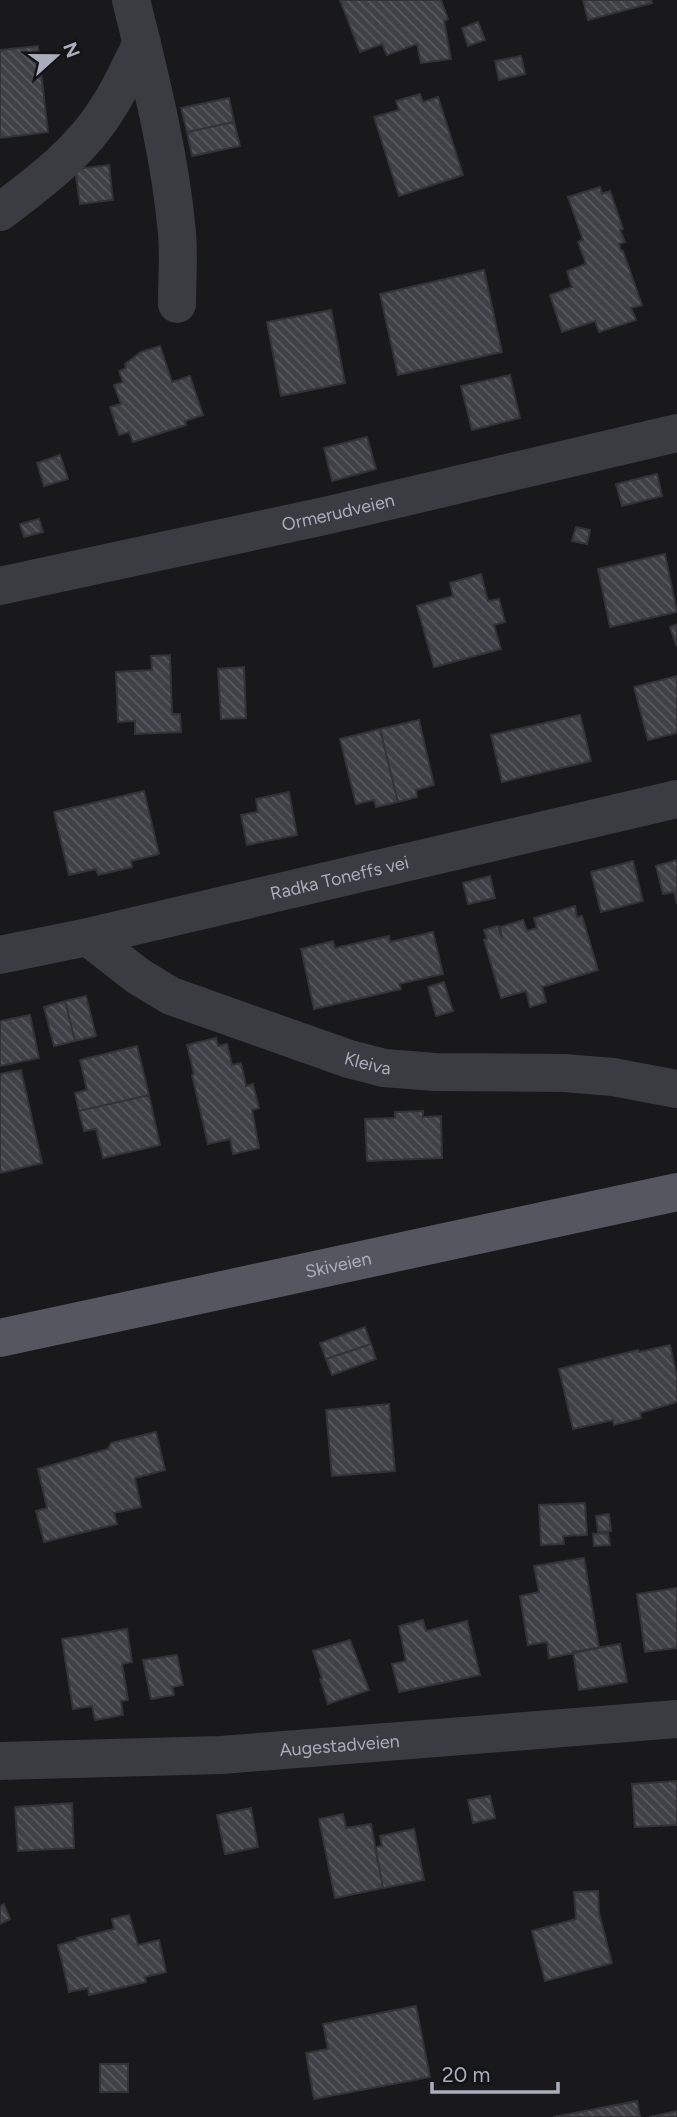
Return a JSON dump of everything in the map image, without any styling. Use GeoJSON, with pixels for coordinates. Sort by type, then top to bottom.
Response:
{"type":"FeatureCollection","features":[{"type":"Feature","properties":{"kind":"main road","name":"Skiveien"},"geometry":{"type":"LineString","coordinates":[[0,1338],[677,1192]]}},
{"type":"Feature","properties":{"kind":"street"},"geometry":{"type":"LineString","coordinates":[[131,0],[156,99],[170,181],[177,236],[177,304]]}},
{"type":"Feature","properties":{"kind":"street"},"geometry":{"type":"LineString","coordinates":[[0,212],[32,188],[88,136],[109,107],[142,43]]}},
{"type":"Feature","properties":{"kind":"street","name":"Ormerudveien"},"geometry":{"type":"LineString","coordinates":[[0,586],[329,515],[677,433]]}},
{"type":"Feature","properties":{"kind":"street","name":"Radka Toneffs vei"},"geometry":{"type":"LineString","coordinates":[[0,955],[88,937],[677,799]]}},
{"type":"Feature","properties":{"kind":"street","name":"Kleiva"},"geometry":{"type":"LineString","coordinates":[[88,937],[138,976],[171,996],[349,1059],[384,1068],[435,1072],[564,1073],[613,1077],[677,1089]]}},
{"type":"Feature","properties":{"kind":"street","name":"Augestadveien"},"geometry":{"type":"LineString","coordinates":[[0,1761],[221,1755],[677,1720]]}},
{"type":"Feature","properties":{"kind":"building"},"geometry":{"type":"Polygon","coordinates":[[[340,0],[441,0],[448,19],[444,21],[451,59],[421,63],[417,44],[387,55],[382,44],[360,52],[340,0]]]}},
{"type":"Feature","properties":{"kind":"building"},"geometry":{"type":"Polygon","coordinates":[[[583,0],[651,0],[652,3],[588,20],[583,0]]]}},
{"type":"Feature","properties":{"kind":"building"},"geometry":{"type":"Polygon","coordinates":[[[478,22],[485,40],[468,46],[462,28],[478,22]]]}},
{"type":"Feature","properties":{"kind":"building"},"geometry":{"type":"Polygon","coordinates":[[[38,46],[48,132],[0,138],[0,50],[38,46]]]}},
{"type":"Feature","properties":{"kind":"building"},"geometry":{"type":"Polygon","coordinates":[[[521,56],[525,74],[499,80],[495,61],[521,56]]]}},
{"type":"Feature","properties":{"kind":"building"},"geometry":{"type":"Polygon","coordinates":[[[420,94],[423,102],[438,97],[463,175],[399,196],[374,117],[399,110],[396,101],[420,94]]]}},
{"type":"Feature","properties":{"kind":"building"},"geometry":{"type":"Polygon","coordinates":[[[229,98],[234,122],[187,132],[181,108],[229,98]]]}},
{"type":"Feature","properties":{"kind":"building"},"geometry":{"type":"Polygon","coordinates":[[[234,122],[240,146],[192,156],[187,132],[234,122]]]}},
{"type":"Feature","properties":{"kind":"building"},"geometry":{"type":"Polygon","coordinates":[[[109,165],[113,200],[80,204],[75,169],[109,165]]]}},
{"type":"Feature","properties":{"kind":"building"},"geometry":{"type":"Polygon","coordinates":[[[600,187],[602,194],[610,191],[623,229],[620,230],[625,242],[619,244],[642,305],[631,308],[636,320],[599,332],[595,321],[562,332],[550,295],[572,287],[567,271],[586,264],[578,242],[583,240],[568,197],[600,187]]]}},
{"type":"Feature","properties":{"kind":"building"},"geometry":{"type":"Polygon","coordinates":[[[484,270],[502,352],[398,375],[380,294],[484,270]]]}},
{"type":"Feature","properties":{"kind":"building"},"geometry":{"type":"Polygon","coordinates":[[[331,310],[345,383],[281,396],[267,322],[331,310]]]}},
{"type":"Feature","properties":{"kind":"building"},"geometry":{"type":"Polygon","coordinates":[[[160,346],[172,382],[190,376],[203,415],[185,421],[186,425],[133,442],[129,432],[119,435],[110,407],[121,404],[114,385],[123,382],[119,371],[126,368],[125,364],[141,352],[160,346]]]}},
{"type":"Feature","properties":{"kind":"building"},"geometry":{"type":"Polygon","coordinates":[[[510,375],[520,418],[472,430],[461,386],[510,375]]]}},
{"type":"Feature","properties":{"kind":"building"},"geometry":{"type":"Polygon","coordinates":[[[367,437],[376,469],[332,481],[324,448],[367,437]]]}},
{"type":"Feature","properties":{"kind":"building"},"geometry":{"type":"Polygon","coordinates":[[[60,455],[68,479],[44,486],[37,463],[60,455]]]}},
{"type":"Feature","properties":{"kind":"building"},"geometry":{"type":"Polygon","coordinates":[[[657,474],[662,496],[622,506],[616,484],[657,474]]]}},
{"type":"Feature","properties":{"kind":"building"},"geometry":{"type":"Polygon","coordinates":[[[39,519],[43,532],[24,537],[20,524],[39,519]]]}},
{"type":"Feature","properties":{"kind":"building"},"geometry":{"type":"Polygon","coordinates":[[[576,527],[590,530],[587,544],[572,541],[576,527]]]}},
{"type":"Feature","properties":{"kind":"building"},"geometry":{"type":"Polygon","coordinates":[[[665,554],[677,612],[610,627],[598,569],[665,554]]]}},
{"type":"Feature","properties":{"kind":"building"},"geometry":{"type":"Polygon","coordinates":[[[481,574],[488,601],[499,599],[505,622],[494,625],[501,649],[434,667],[417,606],[453,596],[450,583],[481,574]]]}},
{"type":"Feature","properties":{"kind":"building"},"geometry":{"type":"Polygon","coordinates":[[[677,624],[677,644],[676,645],[670,627],[677,624]]]}},
{"type":"Feature","properties":{"kind":"building"},"geometry":{"type":"Polygon","coordinates":[[[170,655],[172,714],[180,714],[181,732],[135,734],[135,721],[118,722],[116,672],[152,670],[151,656],[170,655]]]}},
{"type":"Feature","properties":{"kind":"building"},"geometry":{"type":"Polygon","coordinates":[[[244,667],[246,718],[221,719],[218,669],[244,667]]]}},
{"type":"Feature","properties":{"kind":"building"},"geometry":{"type":"Polygon","coordinates":[[[677,676],[677,733],[648,740],[634,687],[677,676]]]}},
{"type":"Feature","properties":{"kind":"building"},"geometry":{"type":"Polygon","coordinates":[[[580,715],[591,761],[502,782],[491,735],[580,715]]]}},
{"type":"Feature","properties":{"kind":"building"},"geometry":{"type":"Polygon","coordinates":[[[419,720],[434,785],[416,790],[417,797],[398,802],[380,729],[419,720]]]}},
{"type":"Feature","properties":{"kind":"building"},"geometry":{"type":"Polygon","coordinates":[[[380,729],[398,802],[376,807],[374,800],[356,804],[340,739],[380,729]]]}},
{"type":"Feature","properties":{"kind":"building"},"geometry":{"type":"Polygon","coordinates":[[[144,791],[159,854],[131,861],[132,867],[98,875],[96,869],[69,875],[54,812],[144,791]]]}},
{"type":"Feature","properties":{"kind":"building"},"geometry":{"type":"Polygon","coordinates":[[[289,792],[297,835],[247,845],[241,815],[258,812],[256,799],[289,792]]]}},
{"type":"Feature","properties":{"kind":"building"},"geometry":{"type":"Polygon","coordinates":[[[677,860],[677,904],[674,892],[663,894],[656,866],[677,860]]]}},
{"type":"Feature","properties":{"kind":"building"},"geometry":{"type":"Polygon","coordinates":[[[633,861],[643,901],[601,912],[591,872],[633,861]]]}},
{"type":"Feature","properties":{"kind":"building"},"geometry":{"type":"Polygon","coordinates":[[[490,876],[495,898],[468,904],[463,883],[490,876]]]}},
{"type":"Feature","properties":{"kind":"building"},"geometry":{"type":"Polygon","coordinates":[[[575,906],[577,917],[582,916],[598,970],[542,987],[546,1002],[530,1007],[526,991],[501,998],[484,940],[487,939],[484,930],[498,926],[502,938],[500,927],[523,920],[527,931],[537,928],[534,918],[575,906]]]}},
{"type":"Feature","properties":{"kind":"building"},"geometry":{"type":"Polygon","coordinates":[[[433,932],[443,974],[399,984],[401,989],[314,1009],[301,949],[333,941],[335,948],[389,936],[390,942],[433,932]]]}},
{"type":"Feature","properties":{"kind":"building"},"geometry":{"type":"Polygon","coordinates":[[[444,982],[453,1011],[436,1016],[428,987],[444,982]]]}},
{"type":"Feature","properties":{"kind":"building"},"geometry":{"type":"Polygon","coordinates":[[[86,996],[96,1036],[75,1041],[65,1001],[86,996]]]}},
{"type":"Feature","properties":{"kind":"building"},"geometry":{"type":"Polygon","coordinates":[[[65,1001],[75,1041],[54,1046],[44,1007],[65,1001]]]}},
{"type":"Feature","properties":{"kind":"building"},"geometry":{"type":"Polygon","coordinates":[[[30,1015],[39,1058],[0,1066],[0,1021],[30,1015]]]}},
{"type":"Feature","properties":{"kind":"building"},"geometry":{"type":"Polygon","coordinates":[[[216,1038],[218,1046],[227,1044],[232,1065],[241,1063],[246,1086],[253,1084],[259,1108],[252,1110],[259,1148],[233,1154],[230,1139],[208,1144],[187,1045],[216,1038]]]}},
{"type":"Feature","properties":{"kind":"building"},"geometry":{"type":"Polygon","coordinates":[[[137,1046],[149,1095],[79,1111],[75,1093],[87,1090],[80,1060],[137,1046]]]}},
{"type":"Feature","properties":{"kind":"building"},"geometry":{"type":"Polygon","coordinates":[[[21,1070],[42,1163],[0,1173],[0,1074],[21,1070]]]}},
{"type":"Feature","properties":{"kind":"building"},"geometry":{"type":"Polygon","coordinates":[[[149,1095],[160,1145],[103,1158],[96,1129],[84,1131],[79,1111],[149,1095]]]}},
{"type":"Feature","properties":{"kind":"building"},"geometry":{"type":"Polygon","coordinates":[[[423,1111],[423,1117],[441,1116],[442,1158],[367,1161],[365,1119],[395,1118],[395,1112],[423,1111]]]}},
{"type":"Feature","properties":{"kind":"building"},"geometry":{"type":"Polygon","coordinates":[[[365,1327],[371,1344],[326,1359],[320,1343],[365,1327]]]}},
{"type":"Feature","properties":{"kind":"building"},"geometry":{"type":"Polygon","coordinates":[[[371,1344],[376,1359],[332,1375],[326,1359],[371,1344]]]}},
{"type":"Feature","properties":{"kind":"building"},"geometry":{"type":"Polygon","coordinates":[[[670,1345],[677,1376],[677,1402],[640,1413],[641,1418],[614,1425],[613,1420],[573,1429],[559,1369],[670,1345]]]}},
{"type":"Feature","properties":{"kind":"building"},"geometry":{"type":"Polygon","coordinates":[[[389,1404],[395,1471],[332,1476],[326,1410],[389,1404]]]}},
{"type":"Feature","properties":{"kind":"building"},"geometry":{"type":"Polygon","coordinates":[[[156,1432],[165,1470],[135,1478],[141,1507],[114,1513],[117,1524],[44,1542],[36,1511],[47,1508],[38,1469],[108,1449],[111,1443],[156,1432]]]}},
{"type":"Feature","properties":{"kind":"building"},"geometry":{"type":"Polygon","coordinates":[[[585,1503],[587,1535],[563,1536],[564,1544],[541,1545],[539,1505],[585,1503]]]}},
{"type":"Feature","properties":{"kind":"building"},"geometry":{"type":"Polygon","coordinates":[[[609,1514],[611,1531],[598,1532],[596,1516],[609,1514]]]}},
{"type":"Feature","properties":{"kind":"building"},"geometry":{"type":"Polygon","coordinates":[[[608,1533],[610,1545],[594,1546],[593,1534],[608,1533]]]}},
{"type":"Feature","properties":{"kind":"building"},"geometry":{"type":"Polygon","coordinates":[[[584,1558],[599,1648],[549,1658],[547,1642],[528,1645],[520,1596],[539,1592],[534,1566],[584,1558]]]}},
{"type":"Feature","properties":{"kind":"building"},"geometry":{"type":"Polygon","coordinates":[[[677,1588],[677,1648],[645,1652],[637,1594],[677,1588]]]}},
{"type":"Feature","properties":{"kind":"building"},"geometry":{"type":"Polygon","coordinates":[[[423,1620],[426,1631],[467,1621],[480,1675],[399,1692],[392,1664],[406,1661],[399,1626],[423,1620]]]}},
{"type":"Feature","properties":{"kind":"building"},"geometry":{"type":"Polygon","coordinates":[[[127,1629],[132,1662],[122,1664],[128,1700],[121,1701],[123,1715],[95,1720],[92,1706],[73,1709],[62,1639],[127,1629]]]}},
{"type":"Feature","properties":{"kind":"building"},"geometry":{"type":"Polygon","coordinates":[[[350,1640],[369,1690],[328,1704],[313,1651],[350,1640]]]}},
{"type":"Feature","properties":{"kind":"building"},"geometry":{"type":"Polygon","coordinates":[[[620,1644],[627,1682],[579,1690],[573,1652],[620,1644]]]}},
{"type":"Feature","properties":{"kind":"building"},"geometry":{"type":"Polygon","coordinates":[[[177,1655],[183,1685],[172,1687],[174,1695],[151,1699],[143,1660],[177,1655]]]}},
{"type":"Feature","properties":{"kind":"building"},"geometry":{"type":"Polygon","coordinates":[[[677,1781],[677,1825],[635,1827],[632,1784],[677,1781]]]}},
{"type":"Feature","properties":{"kind":"building"},"geometry":{"type":"Polygon","coordinates":[[[490,1796],[495,1818],[473,1823],[468,1800],[490,1796]]]}},
{"type":"Feature","properties":{"kind":"building"},"geometry":{"type":"Polygon","coordinates":[[[72,1803],[74,1848],[18,1851],[15,1807],[72,1803]]]}},
{"type":"Feature","properties":{"kind":"building"},"geometry":{"type":"Polygon","coordinates":[[[251,1808],[258,1847],[225,1854],[217,1815],[251,1808]]]}},
{"type":"Feature","properties":{"kind":"building"},"geometry":{"type":"Polygon","coordinates":[[[343,1814],[346,1828],[371,1824],[383,1888],[335,1898],[319,1819],[343,1814]]]}},
{"type":"Feature","properties":{"kind":"building"},"geometry":{"type":"Polygon","coordinates":[[[414,1829],[424,1880],[383,1888],[375,1847],[382,1846],[380,1836],[414,1829]]]}},
{"type":"Feature","properties":{"kind":"building"},"geometry":{"type":"Polygon","coordinates":[[[598,1891],[599,1913],[612,1963],[545,1981],[532,1931],[576,1919],[574,1892],[598,1891]]]}},
{"type":"Feature","properties":{"kind":"building"},"geometry":{"type":"Polygon","coordinates":[[[4,1904],[10,1919],[0,1924],[0,1906],[4,1904]]]}},
{"type":"Feature","properties":{"kind":"building"},"geometry":{"type":"Polygon","coordinates":[[[129,1915],[138,1945],[159,1940],[166,1972],[145,1977],[146,1982],[89,1995],[88,1988],[69,1992],[58,1945],[114,1929],[112,1919],[129,1915]]]}},
{"type":"Feature","properties":{"kind":"building"},"geometry":{"type":"Polygon","coordinates":[[[416,2006],[430,2077],[314,2099],[306,2053],[328,2049],[323,2024],[416,2006]]]}},
{"type":"Feature","properties":{"kind":"building"},"geometry":{"type":"Polygon","coordinates":[[[100,2064],[128,2064],[128,2092],[100,2092],[100,2064]]]}},
{"type":"Feature","properties":{"kind":"building"},"geometry":{"type":"Polygon","coordinates":[[[637,2101],[640,2117],[553,2117],[637,2101]]]}},
{"type":"Feature","properties":{"kind":"building"},"geometry":{"type":"Polygon","coordinates":[[[677,2111],[677,2117],[649,2117],[677,2111]]]}}]}
